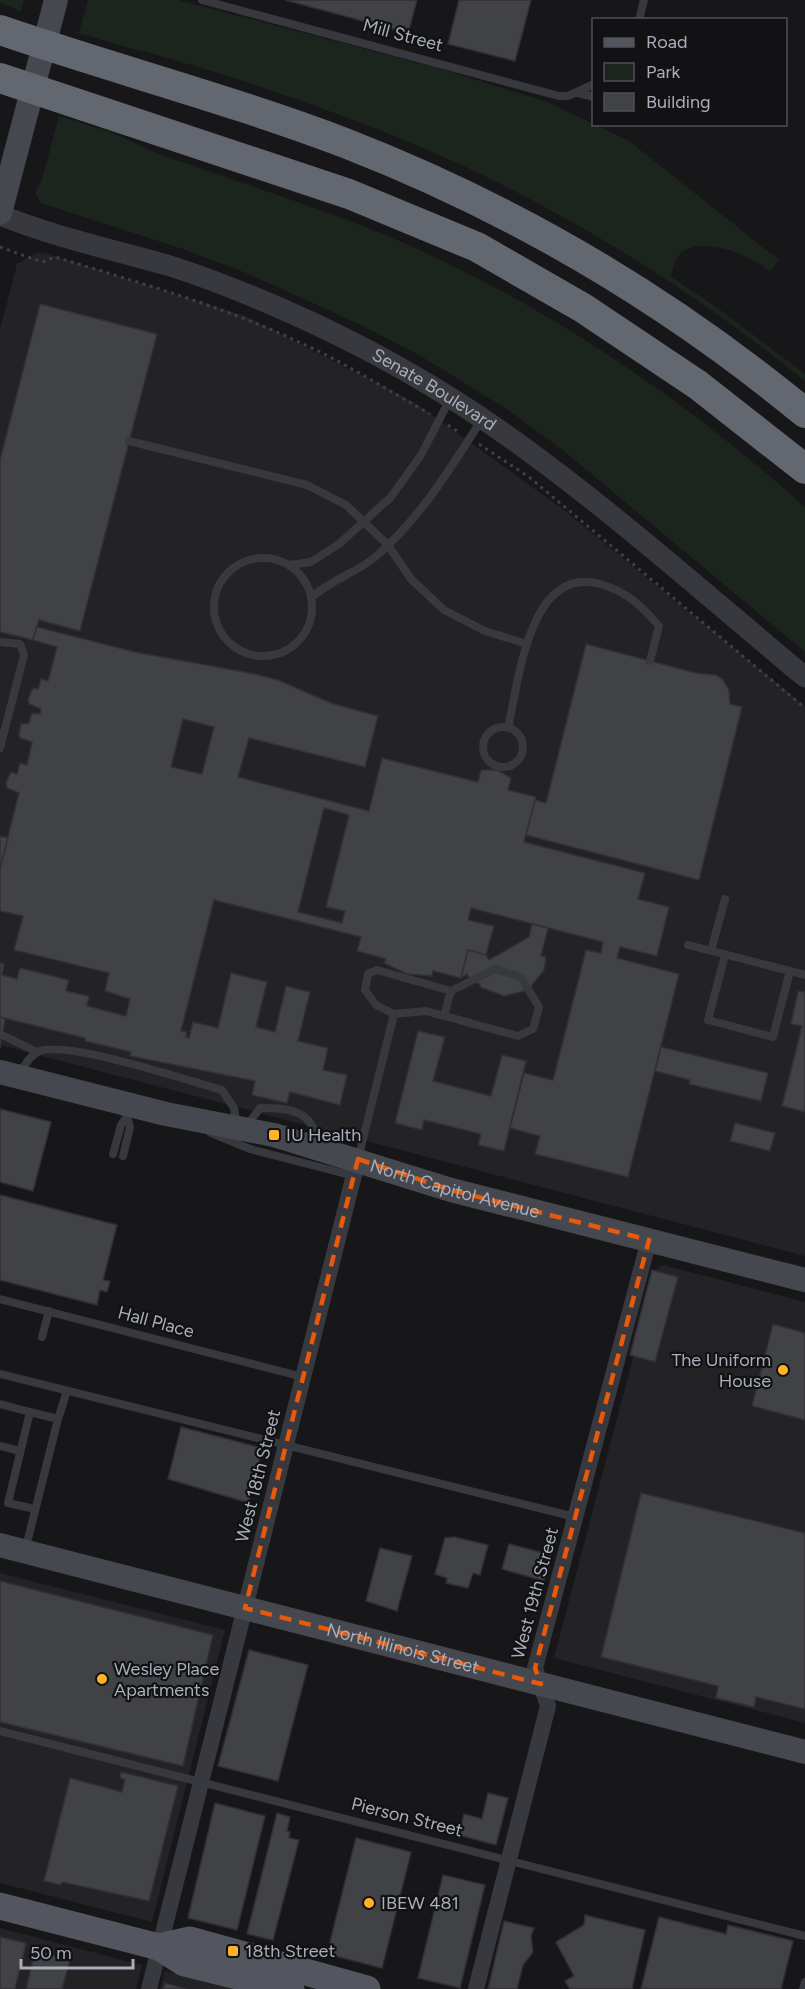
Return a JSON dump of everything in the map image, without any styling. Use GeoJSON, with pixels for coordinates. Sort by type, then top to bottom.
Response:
{"type":"FeatureCollection","features":[{"type":"Feature","properties":{"kind":"highway"},"geometry":{"type":"LineString","coordinates":[[0,30],[326,136],[480,202],[574,253],[660,306],[728,352],[805,413]]}},
{"type":"Feature","properties":{"kind":"highway"},"geometry":{"type":"LineString","coordinates":[[0,78],[349,194],[469,243],[583,308],[698,385],[805,469]]}},
{"type":"Feature","properties":{"kind":"highway"},"geometry":{"type":"LineString","coordinates":[[750,424],[805,480]]}},
{"type":"Feature","properties":{"kind":"main road"},"geometry":{"type":"LineString","coordinates":[[0,214],[56,0]]}},
{"type":"Feature","properties":{"kind":"main road","name":"North Capitol Avenue"},"geometry":{"type":"LineString","coordinates":[[9,1074],[128,1111],[165,1114],[241,1127],[320,1147],[356,1168],[805,1280]]}},
{"type":"Feature","properties":{"kind":"main road","name":"North Illinois Street"},"geometry":{"type":"LineString","coordinates":[[0,1545],[805,1752]]}},
{"type":"Feature","properties":{"kind":"main road"},"geometry":{"type":"LineString","coordinates":[[1,1908],[159,1947],[184,1963],[291,1989]]}},
{"type":"Feature","properties":{"kind":"main road"},"geometry":{"type":"LineString","coordinates":[[159,1947],[190,1940],[367,1989]]}},
{"type":"Feature","properties":{"kind":"street","name":"Senate Boulevard"},"geometry":{"type":"LineString","coordinates":[[0,214],[34,228],[169,266],[242,293],[358,345],[451,398],[590,498],[805,677]]}},
{"type":"Feature","properties":{"kind":"street","name":"West 18th Street"},"geometry":{"type":"LineString","coordinates":[[149,1989],[356,1168]]}},
{"type":"Feature","properties":{"kind":"street","name":"West 19th Street"},"geometry":{"type":"LineString","coordinates":[[476,1989],[548,1706],[535,1668],[649,1240]]}},
{"type":"Feature","properties":{"kind":"lane","name":"Mill Street"},"geometry":{"type":"LineString","coordinates":[[202,0],[233,4],[559,96],[578,93],[592,85]]}},
{"type":"Feature","properties":{"kind":"lane"},"geometry":{"type":"LineString","coordinates":[[640,18],[644,0]]}},
{"type":"Feature","properties":{"kind":"lane"},"geometry":{"type":"LineString","coordinates":[[578,93],[592,96]]}},
{"type":"Feature","properties":{"kind":"lane"},"geometry":{"type":"LineString","coordinates":[[290,565],[311,562],[339,544],[392,497],[421,455],[451,398]]}},
{"type":"Feature","properties":{"kind":"lane"},"geometry":{"type":"LineString","coordinates":[[311,598],[323,587],[371,560],[388,545],[427,503],[482,419]]}},
{"type":"Feature","properties":{"kind":"lane"},"geometry":{"type":"LineString","coordinates":[[129,441],[308,485],[346,505],[388,545],[411,579],[444,610],[485,631],[527,644]]}},
{"type":"Feature","properties":{"kind":"lane"},"geometry":{"type":"LineString","coordinates":[[259,558],[275,559],[290,565],[303,579],[311,598],[312,614],[307,629],[298,642],[285,651],[270,656],[254,656],[239,650],[227,641],[218,627],[214,612],[215,596],[220,582],[230,570],[244,561],[259,558]]}},
{"type":"Feature","properties":{"kind":"lane"},"geometry":{"type":"LineString","coordinates":[[508,728],[527,644],[543,605],[561,587],[587,581],[614,588],[641,605],[659,626],[650,661]]}},
{"type":"Feature","properties":{"kind":"lane"},"geometry":{"type":"LineString","coordinates":[[0,642],[20,644],[24,655],[0,748]]}},
{"type":"Feature","properties":{"kind":"lane"},"geometry":{"type":"LineString","coordinates":[[508,728],[519,735],[523,741],[523,754],[519,760],[508,767],[495,766],[485,757],[485,738],[495,729],[508,728]]}},
{"type":"Feature","properties":{"kind":"lane"},"geometry":{"type":"LineString","coordinates":[[711,951],[725,899]]}},
{"type":"Feature","properties":{"kind":"lane"},"geometry":{"type":"LineString","coordinates":[[688,945],[805,975]]}},
{"type":"Feature","properties":{"kind":"lane"},"geometry":{"type":"LineString","coordinates":[[725,955],[708,1020],[774,1037],[790,971]]}},
{"type":"Feature","properties":{"kind":"lane"},"geometry":{"type":"LineString","coordinates":[[495,969],[522,977],[539,1006],[533,1029],[518,1036],[426,1011],[394,1014],[376,1005],[365,990],[368,974],[377,970],[451,991],[495,969]]}},
{"type":"Feature","properties":{"kind":"lane"},"geometry":{"type":"LineString","coordinates":[[444,1016],[451,991]]}},
{"type":"Feature","properties":{"kind":"lane","name":"West 18th Street"},"geometry":{"type":"LineString","coordinates":[[356,1168],[394,1014]]}},
{"type":"Feature","properties":{"kind":"lane"},"geometry":{"type":"LineString","coordinates":[[2,1035],[37,1052]]}},
{"type":"Feature","properties":{"kind":"lane"},"geometry":{"type":"LineString","coordinates":[[9,1074],[37,1052],[61,1050],[104,1058],[222,1090],[234,1108],[241,1127]]}},
{"type":"Feature","properties":{"kind":"lane"},"geometry":{"type":"LineString","coordinates":[[113,1154],[121,1125],[128,1111]]}},
{"type":"Feature","properties":{"kind":"lane"},"geometry":{"type":"LineString","coordinates":[[123,1156],[130,1127],[128,1111]]}},
{"type":"Feature","properties":{"kind":"lane"},"geometry":{"type":"LineString","coordinates":[[165,1114],[250,1149],[356,1168]]}},
{"type":"Feature","properties":{"kind":"lane","name":"Hall Place"},"geometry":{"type":"LineString","coordinates":[[0,1299],[303,1377]]}},
{"type":"Feature","properties":{"kind":"lane"},"geometry":{"type":"LineString","coordinates":[[42,1337],[49,1311]]}},
{"type":"Feature","properties":{"kind":"lane"},"geometry":{"type":"LineString","coordinates":[[0,1374],[286,1447],[575,1517]]}},
{"type":"Feature","properties":{"kind":"lane"},"geometry":{"type":"LineString","coordinates":[[24,1551],[67,1391]]}},
{"type":"Feature","properties":{"kind":"lane"},"geometry":{"type":"LineString","coordinates":[[0,1404],[58,1419]]}},
{"type":"Feature","properties":{"kind":"lane"},"geometry":{"type":"LineString","coordinates":[[30,1412],[8,1503],[35,1509]]}},
{"type":"Feature","properties":{"kind":"lane"},"geometry":{"type":"LineString","coordinates":[[0,1446],[20,1451]]}},
{"type":"Feature","properties":{"kind":"lane","name":"Pierson Street"},"geometry":{"type":"LineString","coordinates":[[0,1731],[805,1936]]}},
{"type":"Feature","properties":{"kind":"lane"},"geometry":{"type":"LineString","coordinates":[[803,1989],[805,1982]]}},
{"type":"Feature","properties":{"kind":"path"},"geometry":{"type":"LineString","coordinates":[[0,247],[19,256]]}},
{"type":"Feature","properties":{"kind":"highlighted area"},"geometry":{"type":"Polygon","coordinates":[[[358,1159],[451,1190],[649,1240],[535,1668],[541,1684],[245,1608],[358,1159]]]}},
{"type":"Feature","properties":{"kind":"shaded area"},"geometry":{"type":"Polygon","coordinates":[[[37,253],[44,253],[245,316],[414,402],[560,507],[805,706],[805,1256],[0,1045],[0,329],[17,264],[37,253]]]}},
{"type":"Feature","properties":{"kind":"shaded area"},"geometry":{"type":"Polygon","coordinates":[[[663,1265],[805,1302],[805,1723],[554,1658],[656,1270],[663,1265]]]}},
{"type":"Feature","properties":{"kind":"shaded area"},"geometry":{"type":"Polygon","coordinates":[[[0,1573],[225,1630],[152,1922],[0,1883],[0,1573]]]}},
{"type":"Feature","properties":{"kind":"shaded area"},"geometry":{"type":"Polygon","coordinates":[[[0,1928],[142,1965],[136,1989],[0,1989],[0,1928]]]}},
{"type":"Feature","properties":{"kind":"shaded area"},"geometry":{"type":"Polygon","coordinates":[[[165,1971],[188,1976],[236,1989],[160,1989],[165,1971]]]}},
{"type":"Feature","properties":{"kind":"green space"},"geometry":{"type":"Polygon","coordinates":[[[0,0],[24,0],[21,11],[0,3],[0,0]]]}},
{"type":"Feature","properties":{"kind":"green space"},"geometry":{"type":"Polygon","coordinates":[[[88,0],[178,0],[438,68],[548,102],[592,123],[592,126],[598,126],[629,141],[779,260],[770,272],[752,259],[740,254],[702,246],[691,248],[677,257],[671,277],[715,306],[800,370],[805,374],[805,381],[700,302],[645,266],[589,232],[472,170],[412,143],[284,95],[79,33],[88,0]]]}},
{"type":"Feature","properties":{"kind":"green space"},"geometry":{"type":"Polygon","coordinates":[[[59,116],[108,131],[159,154],[315,208],[404,243],[459,269],[564,327],[615,359],[664,394],[712,430],[805,507],[805,652],[564,451],[508,410],[419,355],[359,324],[244,272],[180,248],[41,203],[35,192],[41,182],[59,116]]]}},
{"type":"Feature","properties":{"kind":"building"},"geometry":{"type":"Polygon","coordinates":[[[285,0],[417,0],[408,33],[285,0]]]}},
{"type":"Feature","properties":{"kind":"building"},"geometry":{"type":"Polygon","coordinates":[[[459,0],[531,0],[515,61],[448,44],[459,0]]]}},
{"type":"Feature","properties":{"kind":"building"},"geometry":{"type":"Polygon","coordinates":[[[40,304],[157,334],[80,631],[39,620],[33,640],[0,632],[0,460],[40,304]]]}},
{"type":"Feature","properties":{"kind":"building"},"geometry":{"type":"Polygon","coordinates":[[[37,627],[135,652],[255,674],[278,680],[331,703],[378,716],[365,767],[249,738],[238,777],[369,811],[382,758],[478,782],[481,770],[497,770],[511,778],[508,790],[536,797],[524,842],[645,873],[638,899],[669,907],[657,956],[620,947],[617,958],[679,974],[628,1177],[535,1154],[540,1136],[510,1128],[524,1073],[553,1080],[586,950],[601,953],[603,942],[471,908],[468,920],[494,926],[486,955],[468,950],[461,978],[433,971],[432,976],[407,974],[384,963],[386,959],[357,951],[361,937],[214,900],[181,1031],[187,1032],[186,1037],[189,1038],[193,1022],[218,1028],[231,973],[267,982],[256,1027],[275,1032],[286,986],[310,992],[298,1041],[328,1048],[323,1070],[347,1075],[340,1105],[290,1092],[287,1103],[252,1095],[255,1081],[130,1056],[131,1052],[85,1041],[85,1038],[0,1017],[0,963],[4,964],[2,975],[17,979],[20,968],[69,980],[66,991],[89,996],[87,1006],[126,1016],[130,999],[105,991],[109,973],[14,950],[23,916],[0,911],[0,868],[19,793],[7,788],[6,783],[11,772],[17,774],[20,763],[27,765],[32,742],[20,738],[21,724],[29,723],[32,713],[40,714],[41,709],[29,704],[28,699],[33,688],[38,689],[41,679],[48,681],[57,647],[33,640],[37,627]],[[183,719],[171,767],[202,774],[214,727],[183,719]],[[324,808],[298,912],[342,923],[345,911],[326,907],[349,815],[324,808]]]}},
{"type":"Feature","properties":{"kind":"building"},"geometry":{"type":"Polygon","coordinates":[[[586,644],[696,673],[716,675],[723,680],[729,690],[730,704],[742,707],[699,880],[526,835],[535,800],[546,803],[586,644]]]}},
{"type":"Feature","properties":{"kind":"building"},"geometry":{"type":"Polygon","coordinates":[[[0,836],[8,838],[0,868],[0,836]]]}},
{"type":"Feature","properties":{"kind":"building"},"geometry":{"type":"Polygon","coordinates":[[[532,924],[548,928],[541,956],[546,957],[544,970],[528,990],[504,996],[480,987],[480,984],[472,982],[467,974],[461,978],[468,950],[486,955],[489,960],[529,937],[532,924]]]}},
{"type":"Feature","properties":{"kind":"building"},"geometry":{"type":"Polygon","coordinates":[[[798,991],[805,992],[805,1112],[782,1106],[802,1026],[791,1024],[798,991]]]}},
{"type":"Feature","properties":{"kind":"building"},"geometry":{"type":"Polygon","coordinates":[[[0,1017],[5,1019],[0,1048],[0,1017]]]}},
{"type":"Feature","properties":{"kind":"building"},"geometry":{"type":"Polygon","coordinates":[[[418,1031],[445,1037],[433,1081],[491,1096],[502,1055],[526,1061],[504,1151],[478,1145],[481,1134],[424,1120],[422,1130],[395,1123],[418,1031]]]}},
{"type":"Feature","properties":{"kind":"building"},"geometry":{"type":"Polygon","coordinates":[[[661,1047],[768,1073],[761,1101],[689,1084],[690,1080],[655,1071],[661,1047]]]}},
{"type":"Feature","properties":{"kind":"building"},"geometry":{"type":"Polygon","coordinates":[[[0,1109],[51,1122],[33,1191],[0,1182],[0,1109]]]}},
{"type":"Feature","properties":{"kind":"building"},"geometry":{"type":"Polygon","coordinates":[[[735,1123],[775,1133],[770,1151],[730,1141],[735,1123]]]}},
{"type":"Feature","properties":{"kind":"building"},"geometry":{"type":"Polygon","coordinates":[[[0,1195],[117,1225],[103,1280],[110,1281],[107,1292],[100,1290],[97,1305],[0,1280],[0,1195]]]}},
{"type":"Feature","properties":{"kind":"building"},"geometry":{"type":"Polygon","coordinates":[[[652,1270],[678,1277],[655,1362],[630,1355],[652,1270]]]}},
{"type":"Feature","properties":{"kind":"building","name":"The Uniform House"},"geometry":{"type":"Polygon","coordinates":[[[773,1324],[805,1333],[805,1420],[752,1406],[773,1324]]]}},
{"type":"Feature","properties":{"kind":"building"},"geometry":{"type":"Polygon","coordinates":[[[181,1427],[262,1448],[249,1503],[168,1479],[181,1427]]]}},
{"type":"Feature","properties":{"kind":"building"},"geometry":{"type":"Polygon","coordinates":[[[641,1493],[805,1533],[805,1709],[756,1697],[754,1707],[716,1698],[718,1686],[601,1657],[641,1493]]]}},
{"type":"Feature","properties":{"kind":"building"},"geometry":{"type":"Polygon","coordinates":[[[454,1537],[488,1545],[480,1575],[473,1573],[468,1588],[446,1583],[447,1578],[435,1574],[445,1538],[454,1537]]]}},
{"type":"Feature","properties":{"kind":"building"},"geometry":{"type":"Polygon","coordinates":[[[509,1544],[551,1555],[544,1581],[502,1569],[509,1544]]]}},
{"type":"Feature","properties":{"kind":"building"},"geometry":{"type":"Polygon","coordinates":[[[380,1548],[412,1556],[397,1611],[366,1601],[380,1548]]]}},
{"type":"Feature","properties":{"kind":"building","name":"Wesley Place Apartments"},"geometry":{"type":"Polygon","coordinates":[[[0,1581],[213,1635],[183,1766],[0,1722],[0,1581]]]}},
{"type":"Feature","properties":{"kind":"building"},"geometry":{"type":"Polygon","coordinates":[[[249,1650],[308,1665],[278,1781],[218,1766],[249,1650]]]}},
{"type":"Feature","properties":{"kind":"building"},"geometry":{"type":"Polygon","coordinates":[[[121,1772],[178,1786],[149,1901],[62,1882],[60,1885],[44,1881],[70,1778],[122,1792],[125,1780],[120,1778],[121,1772]]]}},
{"type":"Feature","properties":{"kind":"building"},"geometry":{"type":"Polygon","coordinates":[[[488,1793],[508,1798],[496,1845],[459,1835],[464,1814],[482,1819],[488,1793]]]}},
{"type":"Feature","properties":{"kind":"building"},"geometry":{"type":"Polygon","coordinates":[[[215,1803],[265,1816],[237,1930],[188,1918],[215,1803]]]}},
{"type":"Feature","properties":{"kind":"building"},"geometry":{"type":"Polygon","coordinates":[[[277,1813],[290,1817],[287,1831],[290,1832],[289,1838],[299,1840],[273,1940],[247,1934],[277,1813]]]}},
{"type":"Feature","properties":{"kind":"building","name":"IBEW 481"},"geometry":{"type":"Polygon","coordinates":[[[356,1838],[411,1852],[382,1968],[327,1954],[356,1838]]]}},
{"type":"Feature","properties":{"kind":"building"},"geometry":{"type":"Polygon","coordinates":[[[443,1875],[485,1885],[460,1988],[418,1978],[443,1875]]]}},
{"type":"Feature","properties":{"kind":"building"},"geometry":{"type":"Polygon","coordinates":[[[585,1915],[645,1930],[632,1989],[570,1989],[565,1981],[574,1976],[556,1942],[584,1925],[585,1915]]]}},
{"type":"Feature","properties":{"kind":"building"},"geometry":{"type":"Polygon","coordinates":[[[659,1917],[726,1934],[728,1925],[793,1941],[781,1989],[641,1989],[659,1917]]]}},
{"type":"Feature","properties":{"kind":"building"},"geometry":{"type":"Polygon","coordinates":[[[504,1921],[534,1928],[531,1936],[533,1952],[523,1965],[517,1989],[488,1989],[504,1921]]]}},
{"type":"Feature","properties":{"kind":"building"},"geometry":{"type":"Polygon","coordinates":[[[0,1937],[26,1943],[15,1989],[0,1989],[0,1937]]]}},
{"type":"Feature","properties":{"kind":"building"},"geometry":{"type":"Polygon","coordinates":[[[35,1951],[70,1960],[62,1989],[26,1989],[35,1951]]]}},
{"type":"Feature","properties":{"kind":"building"},"geometry":{"type":"Polygon","coordinates":[[[165,1983],[187,1989],[163,1989],[165,1983]]]}},
{"type":"Feature","properties":{"kind":"place","name":"IU Health"},"geometry":{"type":"Point","coordinates":[274,1135]}},
{"type":"Feature","properties":{"kind":"place","name":"The Uniform House"},"geometry":{"type":"Point","coordinates":[783,1370]}},
{"type":"Feature","properties":{"kind":"place","name":"Wesley Place Apartments"},"geometry":{"type":"Point","coordinates":[102,1679]}},
{"type":"Feature","properties":{"kind":"place","name":"IBEW 481"},"geometry":{"type":"Point","coordinates":[369,1903]}},
{"type":"Feature","properties":{"kind":"place","name":"18th Street"},"geometry":{"type":"Point","coordinates":[233,1951]}}]}
